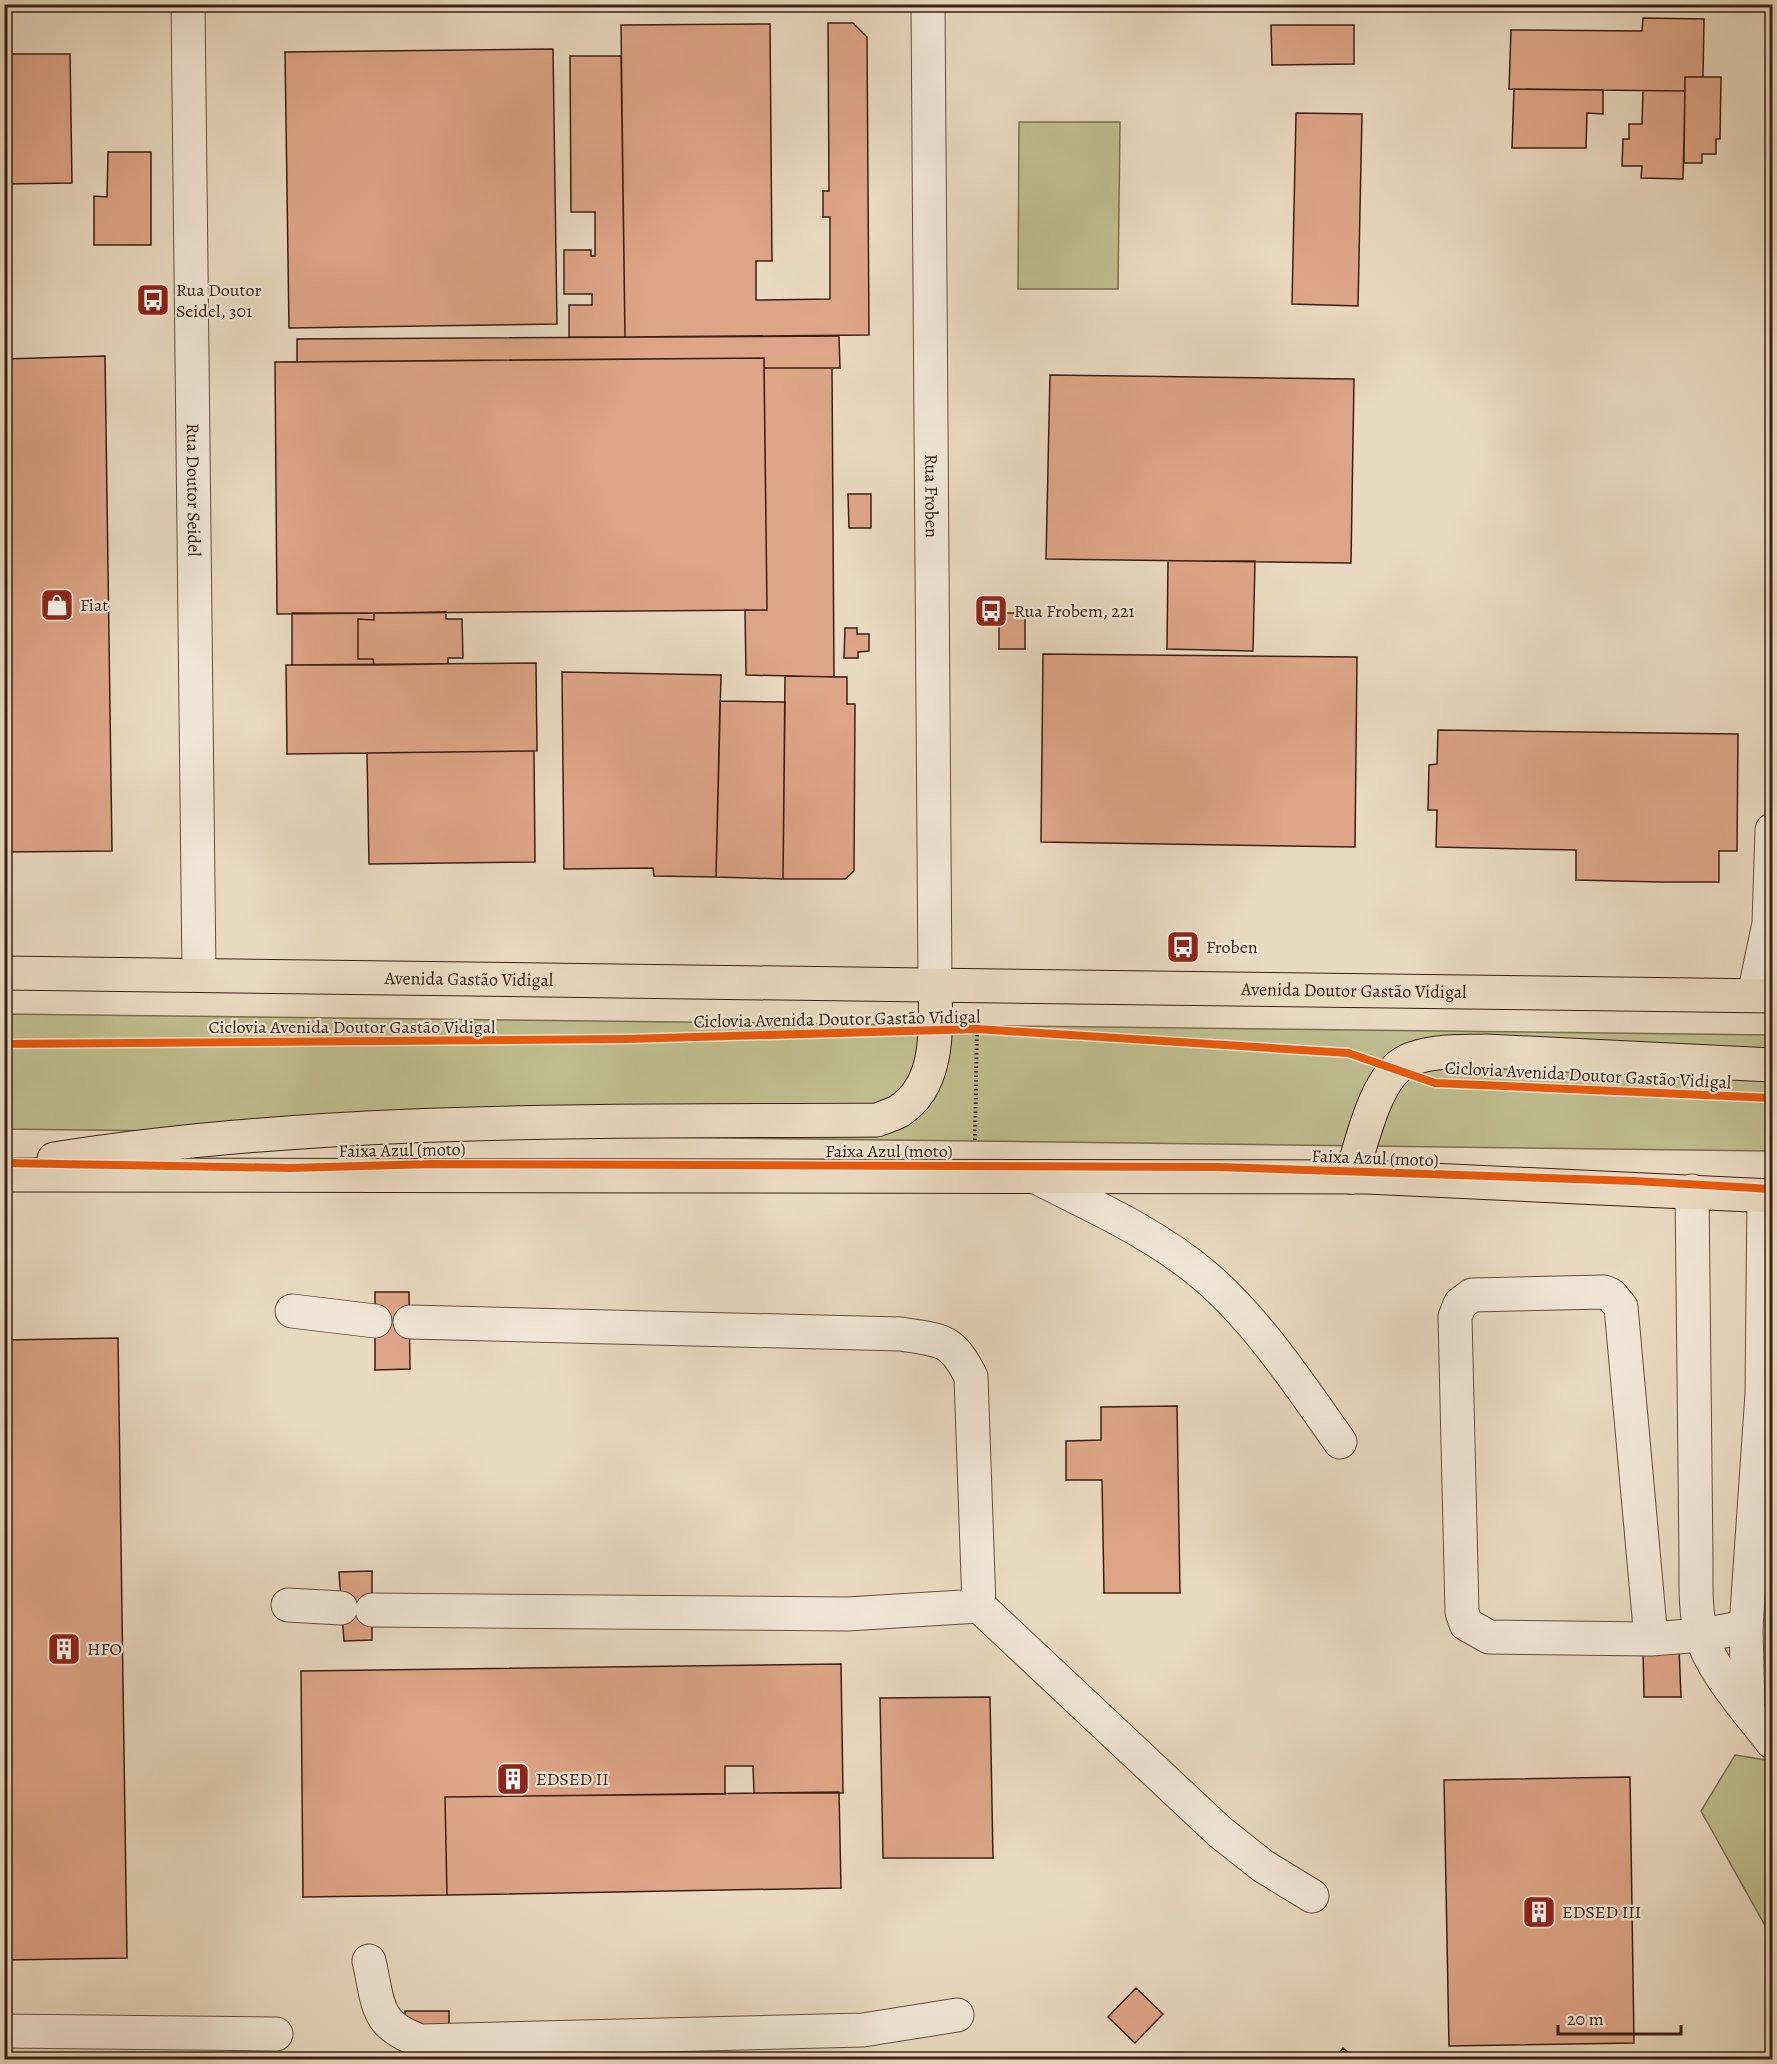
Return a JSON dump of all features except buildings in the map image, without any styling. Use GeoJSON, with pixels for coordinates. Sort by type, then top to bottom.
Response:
{"type":"FeatureCollection","features":[{"type":"Feature","properties":{"kind":"highway","name":"Avenida Gastão Vidigal"},"geometry":{"type":"LineString","coordinates":[[4,973],[935,986]]}},
{"type":"Feature","properties":{"kind":"highway","name":"Avenida Doutor Gastão Vidigal"},"geometry":{"type":"LineString","coordinates":[[935,986],[1763,995]]}},
{"type":"Feature","properties":{"kind":"highway"},"geometry":{"type":"LineString","coordinates":[[11,1167],[132,1147],[285,1131],[536,1122],[877,1120],[899,1111],[915,1096],[931,1062],[936,1030],[935,986]]}},
{"type":"Feature","properties":{"kind":"highway"},"geometry":{"type":"LineString","coordinates":[[1351,1174],[1372,1110],[1395,1070],[1406,1061],[1441,1052],[1486,1051],[1773,1065]]}},
{"type":"Feature","properties":{"kind":"highway"},"geometry":{"type":"LineString","coordinates":[[11,1167],[1036,1177],[1351,1174],[1770,1194]]}},
{"type":"Feature","properties":{"kind":"street","name":"Rua Doutor Seidel"},"geometry":{"type":"LineString","coordinates":[[188,4],[199,974]]}},
{"type":"Feature","properties":{"kind":"street","name":"Rua Froben"},"geometry":{"type":"LineString","coordinates":[[928,4],[935,986]]}},
{"type":"Feature","properties":{"kind":"street"},"geometry":{"type":"LineString","coordinates":[[1763,995],[1773,830]]}},
{"type":"Feature","properties":{"kind":"street","name":"Faixa Azul (moto)"},"geometry":{"type":"LineString","coordinates":[[11,1167],[290,1168],[432,1164],[1218,1167],[1770,1194]]}},
{"type":"Feature","properties":{"kind":"street"},"geometry":{"type":"LineString","coordinates":[[1036,1177],[1144,1235],[1206,1276],[1237,1309],[1290,1373],[1340,1442]]}},
{"type":"Feature","properties":{"kind":"street"},"geometry":{"type":"LineString","coordinates":[[1692,1191],[1696,1560],[1697,1600],[1702,1635],[1714,1663],[1773,1743]]}},
{"type":"Feature","properties":{"kind":"street"},"geometry":{"type":"LineString","coordinates":[[1748,1711],[1746,1627],[1762,1394],[1770,1194]]}},
{"type":"Feature","properties":{"kind":"street"},"geometry":{"type":"LineString","coordinates":[[1651,1639],[1621,1307],[1604,1292],[1472,1295],[1466,1298],[1455,1317],[1462,1612],[1466,1623],[1489,1637],[1651,1639],[1702,1635],[1746,1627]]}},
{"type":"Feature","properties":{"kind":"street"},"geometry":{"type":"LineString","coordinates":[[292,1311],[375,1321]]}},
{"type":"Feature","properties":{"kind":"street"},"geometry":{"type":"LineString","coordinates":[[410,1322],[901,1334],[941,1340],[959,1352],[971,1377],[979,1606],[1220,1832],[1263,1866],[1312,1896]]}},
{"type":"Feature","properties":{"kind":"street"},"geometry":{"type":"LineString","coordinates":[[288,1605],[357,1609],[847,1614],[979,1606]]}},
{"type":"Feature","properties":{"kind":"street"},"geometry":{"type":"LineString","coordinates":[[369,1961],[381,2015],[390,2027],[421,2042],[863,2030],[957,2015]]}},
{"type":"Feature","properties":{"kind":"street"},"geometry":{"type":"LineString","coordinates":[[4,2031],[276,2034]]}},
{"type":"Feature","properties":{"kind":"path"},"geometry":{"type":"LineString","coordinates":[[975,1166],[979,987]]}},
{"type":"Feature","properties":{"kind":"shaded area"},"geometry":{"type":"Polygon","coordinates":[[[1019,122],[1120,122],[1118,289],[1018,289],[1019,122]]]}},
{"type":"Feature","properties":{"kind":"shaded area"},"geometry":{"type":"Polygon","coordinates":[[[4,1014],[1772,1035],[1772,1151],[5,1129],[4,1014]]]}},
{"type":"Feature","properties":{"kind":"shaded area"},"geometry":{"type":"Polygon","coordinates":[[[1735,1755],[1772,1761],[1772,1938],[1701,1811],[1735,1755]]]}},
{"type":"Feature","properties":{"kind":"cycle path","name":"Ciclovia Avenida Doutor Gastão Vidigal"},"geometry":{"type":"LineString","coordinates":[[4,1044],[626,1039],[977,1029],[1348,1053],[1435,1083],[1772,1098]]}},
{"type":"Feature","properties":{"kind":"cycle path"},"geometry":{"type":"LineString","coordinates":[[4,1163],[290,1168],[432,1164],[1218,1167],[1635,1181],[1772,1189]]}},
{"type":"Feature","properties":{"kind":"place","name":"Rua Doutor Seidel, 301"},"geometry":{"type":"Point","coordinates":[153,300]}},
{"type":"Feature","properties":{"kind":"place","name":"Fiat"},"geometry":{"type":"Point","coordinates":[57,605]}},
{"type":"Feature","properties":{"kind":"place","name":"Rua Frobem, 221"},"geometry":{"type":"Point","coordinates":[991,611]}},
{"type":"Feature","properties":{"kind":"place","name":"Froben"},"geometry":{"type":"Point","coordinates":[1183,947]}},
{"type":"Feature","properties":{"kind":"place","name":"HFO"},"geometry":{"type":"Point","coordinates":[64,1649]}},
{"type":"Feature","properties":{"kind":"place","name":"EDSED II"},"geometry":{"type":"Point","coordinates":[513,1779]}},
{"type":"Feature","properties":{"kind":"place","name":"EDSED III"},"geometry":{"type":"Point","coordinates":[1539,1912]}}]}
